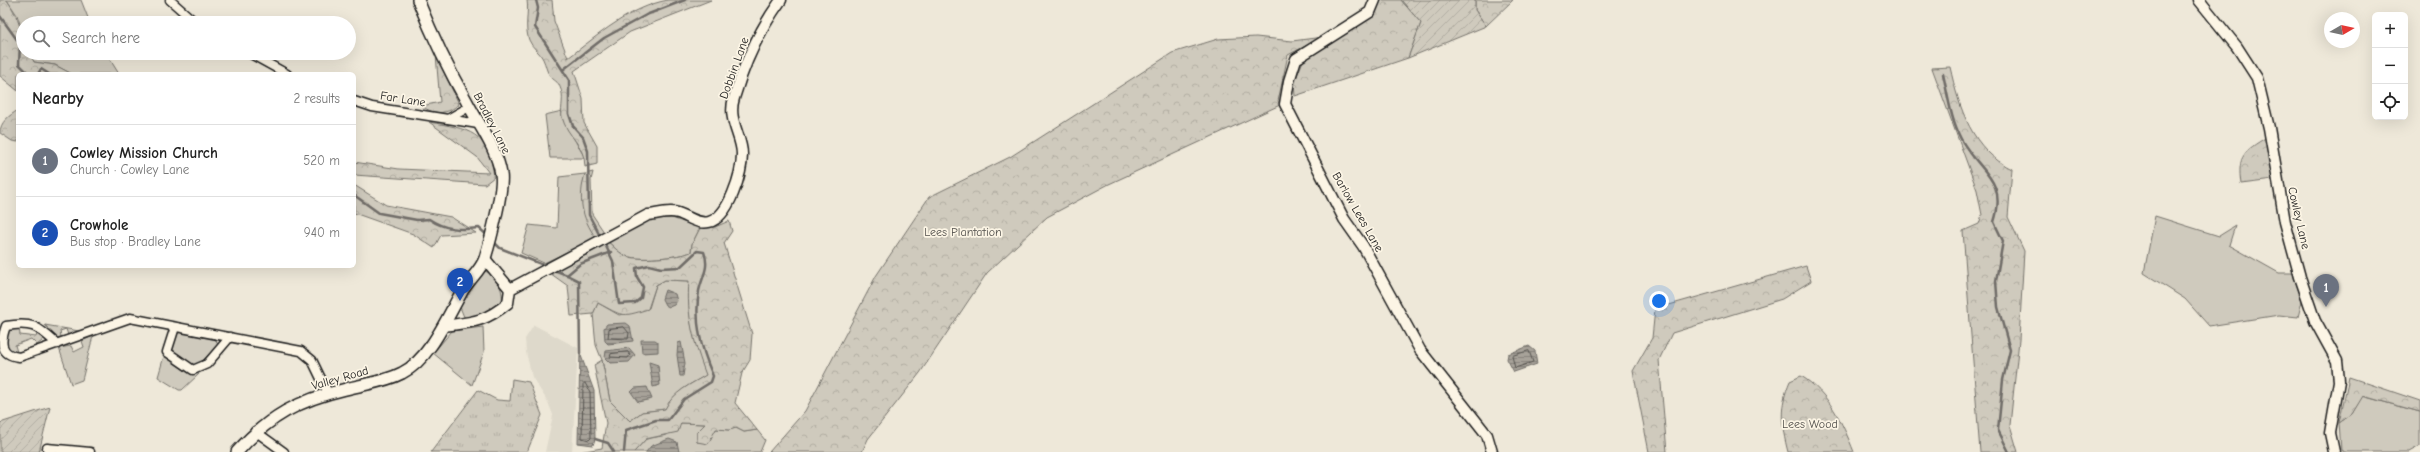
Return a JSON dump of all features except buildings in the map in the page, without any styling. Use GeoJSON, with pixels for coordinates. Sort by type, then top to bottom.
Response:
{"type":"FeatureCollection","features":[{"type":"Feature","properties":{"kind":"main road","name":"Bradley Lane"},"geometry":{"type":"LineString","coordinates":[[418,0],[432,35],[495,156],[502,175],[501,188],[485,259],[462,291],[444,326]]}},
{"type":"Feature","properties":{"kind":"main road","name":"Valley Road"},"geometry":{"type":"LineString","coordinates":[[237,452],[255,431],[273,418],[302,403],[328,393],[401,374],[412,367],[444,326]]}},
{"type":"Feature","properties":{"kind":"street"},"geometry":{"type":"LineString","coordinates":[[170,0],[188,16]]}},
{"type":"Feature","properties":{"kind":"street","name":"Dobbin Lane"},"geometry":{"type":"LineString","coordinates":[[510,289],[539,272],[648,215],[668,212],[678,213],[700,222],[710,222],[721,216],[729,204],[735,187],[742,154],[735,129],[734,100],[765,23],[781,0]]}},
{"type":"Feature","properties":{"kind":"street","name":"Barlow Lees Lane"},"geometry":{"type":"LineString","coordinates":[[1375,0],[1370,12],[1296,59],[1289,81],[1285,104],[1344,219],[1362,246],[1420,350],[1487,435],[1492,452]]}},
{"type":"Feature","properties":{"kind":"street","name":"Cowley Lane"},"geometry":{"type":"LineString","coordinates":[[2199,0],[2237,47],[2257,78],[2268,128],[2285,222],[2300,277],[2314,321],[2337,361],[2339,381],[2330,433],[2334,452]]}},
{"type":"Feature","properties":{"kind":"street"},"geometry":{"type":"LineString","coordinates":[[262,60],[283,72]]}},
{"type":"Feature","properties":{"kind":"street","name":"Far Lane"},"geometry":{"type":"LineString","coordinates":[[356,102],[372,107],[478,124]]}},
{"type":"Feature","properties":{"kind":"street"},"geometry":{"type":"LineString","coordinates":[[448,119],[469,107]]}},
{"type":"Feature","properties":{"kind":"street"},"geometry":{"type":"LineString","coordinates":[[444,326],[479,321],[496,313],[508,303],[510,289],[485,259]]}},
{"type":"Feature","properties":{"kind":"street"},"geometry":{"type":"LineString","coordinates":[[57,344],[38,326],[19,324],[6,326],[1,340],[3,349],[9,356],[17,357],[57,344],[130,318],[300,351],[312,360],[328,393]]}},
{"type":"Feature","properties":{"kind":"street"},"geometry":{"type":"LineString","coordinates":[[175,327],[167,352],[193,370],[207,364],[230,337]]}},
{"type":"Feature","properties":{"kind":"street"},"geometry":{"type":"LineString","coordinates":[[255,431],[284,452]]}},
{"type":"Feature","properties":{"kind":"street"},"geometry":{"type":"LineString","coordinates":[[47,448],[90,452]]}},
{"type":"Feature","properties":{"kind":"shaded area"},"geometry":{"type":"Polygon","coordinates":[[[534,325],[578,348],[572,452],[545,452],[553,415],[548,402],[532,377],[526,352],[525,339],[534,325]]]}},
{"type":"Feature","properties":{"kind":"green space"},"geometry":{"type":"Polygon","coordinates":[[[0,0],[7,0],[16,16],[16,60],[33,60],[34,62],[55,65],[68,72],[16,72],[16,89],[0,76],[0,0]]]}},
{"type":"Feature","properties":{"kind":"green space"},"geometry":{"type":"Polygon","coordinates":[[[7,0],[81,0],[87,16],[17,16],[7,0]]]}},
{"type":"Feature","properties":{"kind":"green space"},"geometry":{"type":"Polygon","coordinates":[[[527,0],[552,0],[554,21],[568,58],[615,23],[641,9],[668,0],[711,0],[630,32],[574,71],[583,99],[584,123],[597,146],[597,164],[585,167],[582,152],[564,124],[562,117],[562,94],[559,85],[549,74],[542,57],[529,40],[527,30],[527,0]]]}},
{"type":"Feature","properties":{"kind":"green space"},"geometry":{"type":"Polygon","coordinates":[[[1379,0],[1401,0],[1421,23],[1408,58],[1295,96],[1294,83],[1303,61],[1371,14],[1379,0]]]}},
{"type":"Feature","properties":{"kind":"green space"},"geometry":{"type":"Polygon","coordinates":[[[1401,0],[1475,0],[1475,10],[1486,26],[1408,58],[1421,23],[1401,0]]]}},
{"type":"Feature","properties":{"kind":"green space"},"geometry":{"type":"Polygon","coordinates":[[[1475,0],[1513,0],[1486,26],[1475,10],[1475,0]]]}},
{"type":"Feature","properties":{"kind":"green space","name":"Lees Plantation"},"geometry":{"type":"Polygon","coordinates":[[[1256,37],[1292,41],[1323,37],[1288,55],[1278,101],[1280,105],[1109,184],[1047,217],[987,273],[920,373],[868,439],[862,452],[769,452],[805,411],[876,276],[929,197],[1010,157],[1172,53],[1218,39],[1256,37]]]}},
{"type":"Feature","properties":{"kind":"green space"},"geometry":{"type":"Polygon","coordinates":[[[436,55],[459,104],[446,112],[432,111],[422,106],[440,102],[436,55]]]}},
{"type":"Feature","properties":{"kind":"green space"},"geometry":{"type":"Polygon","coordinates":[[[33,60],[110,60],[118,72],[68,72],[55,65],[34,62],[33,60]]]}},
{"type":"Feature","properties":{"kind":"green space"},"geometry":{"type":"Polygon","coordinates":[[[1950,67],[1958,98],[1969,126],[1987,151],[1998,161],[2012,169],[2008,217],[2024,251],[2019,340],[2010,425],[2018,452],[1980,452],[1963,231],[1979,224],[1982,215],[1977,190],[1932,68],[1950,67]]]}},
{"type":"Feature","properties":{"kind":"green space"},"geometry":{"type":"Polygon","coordinates":[[[16,111],[16,142],[12,141],[0,133],[3,122],[16,111]]]}},
{"type":"Feature","properties":{"kind":"green space"},"geometry":{"type":"Polygon","coordinates":[[[562,111],[562,118],[585,158],[550,158],[545,115],[562,111]]]}},
{"type":"Feature","properties":{"kind":"green space"},"geometry":{"type":"Polygon","coordinates":[[[429,122],[466,130],[475,135],[482,141],[487,150],[494,177],[485,184],[356,175],[356,162],[399,169],[489,173],[477,157],[429,122]]]}},
{"type":"Feature","properties":{"kind":"green space"},"geometry":{"type":"Polygon","coordinates":[[[2267,137],[2273,180],[2241,184],[2240,167],[2244,155],[2253,146],[2267,137]]]}},
{"type":"Feature","properties":{"kind":"green space"},"geometry":{"type":"Polygon","coordinates":[[[593,172],[591,180],[592,214],[604,232],[596,238],[587,223],[581,199],[585,174],[593,172]]]}},
{"type":"Feature","properties":{"kind":"green space"},"geometry":{"type":"Polygon","coordinates":[[[585,174],[582,190],[584,207],[588,224],[596,238],[544,263],[521,253],[529,225],[557,228],[559,177],[585,174]]]}},
{"type":"Feature","properties":{"kind":"green space"},"geometry":{"type":"Polygon","coordinates":[[[356,186],[386,205],[451,217],[476,233],[441,235],[434,248],[413,234],[356,214],[356,186]]]}},
{"type":"Feature","properties":{"kind":"green space"},"geometry":{"type":"Polygon","coordinates":[[[2155,216],[2219,236],[2235,226],[2229,245],[2279,273],[2293,273],[2302,301],[2298,317],[2279,315],[2209,326],[2185,299],[2144,273],[2155,216]]]}},
{"type":"Feature","properties":{"kind":"green space"},"geometry":{"type":"Polygon","coordinates":[[[672,218],[700,228],[692,244],[691,252],[668,257],[630,257],[624,255],[607,241],[652,219],[672,218]]]}},
{"type":"Feature","properties":{"kind":"green space"},"geometry":{"type":"Polygon","coordinates":[[[729,221],[732,231],[724,243],[752,334],[750,360],[742,373],[735,403],[757,430],[744,432],[736,428],[729,430],[716,429],[708,444],[697,442],[697,432],[705,424],[681,423],[678,432],[646,439],[634,452],[579,452],[602,448],[606,423],[594,365],[602,360],[610,401],[630,421],[642,412],[665,409],[678,393],[688,385],[706,375],[692,329],[688,293],[689,281],[665,280],[656,285],[648,309],[639,312],[632,314],[617,313],[598,303],[593,314],[571,316],[568,286],[547,271],[607,241],[624,255],[630,257],[658,258],[685,254],[691,252],[692,244],[700,228],[715,227],[729,221]]]}},
{"type":"Feature","properties":{"kind":"green space"},"geometry":{"type":"Polygon","coordinates":[[[1806,266],[1811,281],[1782,299],[1672,333],[1659,360],[1667,452],[1649,452],[1633,371],[1652,338],[1655,309],[1806,266]]]}},
{"type":"Feature","properties":{"kind":"green space"},"geometry":{"type":"Polygon","coordinates":[[[484,271],[492,275],[498,283],[502,292],[502,301],[481,315],[464,317],[460,307],[484,271]]]}},
{"type":"Feature","properties":{"kind":"green space"},"geometry":{"type":"Polygon","coordinates":[[[665,280],[690,281],[689,306],[692,329],[698,352],[707,375],[678,393],[665,409],[642,412],[630,421],[610,401],[602,360],[596,345],[593,314],[598,303],[619,315],[649,308],[656,285],[665,280]]]}},
{"type":"Feature","properties":{"kind":"green space"},"geometry":{"type":"Polygon","coordinates":[[[45,325],[79,331],[68,335],[66,329],[60,331],[61,337],[57,338],[45,325]]]}},
{"type":"Feature","properties":{"kind":"green space"},"geometry":{"type":"Polygon","coordinates":[[[19,327],[20,335],[36,337],[38,331],[43,337],[42,341],[37,345],[31,339],[15,345],[17,352],[10,350],[6,344],[8,332],[10,329],[19,327]]]}},
{"type":"Feature","properties":{"kind":"green space"},"geometry":{"type":"Polygon","coordinates":[[[483,327],[484,352],[472,385],[433,353],[452,331],[483,327]]]}},
{"type":"Feature","properties":{"kind":"green space"},"geometry":{"type":"Polygon","coordinates":[[[180,332],[215,338],[218,345],[199,364],[194,366],[172,352],[176,334],[180,332]]]}},
{"type":"Feature","properties":{"kind":"green space"},"geometry":{"type":"Polygon","coordinates":[[[93,336],[82,380],[71,384],[59,348],[71,346],[74,352],[84,347],[82,341],[93,336]]]}},
{"type":"Feature","properties":{"kind":"green space"},"geometry":{"type":"Polygon","coordinates":[[[164,356],[187,372],[199,374],[182,390],[179,390],[158,377],[164,356]]]}},
{"type":"Feature","properties":{"kind":"green space","name":"Lees Wood"},"geometry":{"type":"Polygon","coordinates":[[[1801,376],[1819,391],[1834,409],[1854,452],[1788,452],[1782,416],[1784,399],[1790,381],[1801,376]]]}},
{"type":"Feature","properties":{"kind":"green space"},"geometry":{"type":"Polygon","coordinates":[[[2349,377],[2420,401],[2420,412],[2363,396],[2352,414],[2339,423],[2349,377]]]}},
{"type":"Feature","properties":{"kind":"green space"},"geometry":{"type":"Polygon","coordinates":[[[512,379],[529,382],[542,415],[527,452],[431,452],[478,390],[497,400],[510,401],[512,379]]]}},
{"type":"Feature","properties":{"kind":"green space"},"geometry":{"type":"Polygon","coordinates":[[[2362,396],[2420,412],[2420,446],[2409,452],[2344,452],[2341,450],[2339,423],[2352,414],[2362,396]]]}},
{"type":"Feature","properties":{"kind":"green space"},"geometry":{"type":"Polygon","coordinates":[[[50,407],[39,452],[0,452],[0,423],[50,407]]]}},
{"type":"Feature","properties":{"kind":"green space"},"geometry":{"type":"Polygon","coordinates":[[[681,423],[705,424],[697,432],[697,442],[708,443],[716,429],[729,430],[736,428],[744,432],[757,430],[765,440],[760,452],[634,452],[646,439],[667,435],[681,423]]]}},
{"type":"Feature","properties":{"kind":"water"},"geometry":{"type":"Polygon","coordinates":[[[665,290],[675,294],[677,301],[674,305],[669,307],[665,305],[662,299],[665,290]]]}},
{"type":"Feature","properties":{"kind":"water"},"geometry":{"type":"Polygon","coordinates":[[[626,323],[630,326],[633,341],[608,344],[605,341],[604,328],[607,324],[626,323]]]}},
{"type":"Feature","properties":{"kind":"water"},"geometry":{"type":"Polygon","coordinates":[[[641,340],[655,340],[658,342],[658,352],[642,353],[641,340]]]}},
{"type":"Feature","properties":{"kind":"water"},"geometry":{"type":"Polygon","coordinates":[[[681,342],[685,363],[683,376],[680,376],[677,355],[678,343],[681,342]]]}},
{"type":"Feature","properties":{"kind":"water"},"geometry":{"type":"Polygon","coordinates":[[[1529,346],[1535,351],[1537,364],[1514,372],[1507,359],[1508,354],[1529,346]]]}},
{"type":"Feature","properties":{"kind":"water"},"geometry":{"type":"Polygon","coordinates":[[[629,348],[635,355],[629,362],[610,363],[605,358],[606,351],[629,348]]]}},
{"type":"Feature","properties":{"kind":"water"},"geometry":{"type":"Polygon","coordinates":[[[580,353],[594,391],[595,439],[593,445],[578,443],[580,353]]]}},
{"type":"Feature","properties":{"kind":"water"},"geometry":{"type":"Polygon","coordinates":[[[649,362],[658,365],[660,385],[653,387],[649,362]]]}},
{"type":"Feature","properties":{"kind":"water"},"geometry":{"type":"Polygon","coordinates":[[[647,387],[652,399],[638,402],[631,392],[635,388],[647,387]]]}},
{"type":"Feature","properties":{"kind":"water"},"geometry":{"type":"Polygon","coordinates":[[[669,439],[677,442],[679,452],[646,452],[651,446],[669,439]]]}},
{"type":"Feature","properties":{"kind":"waterway"},"geometry":{"type":"LineString","coordinates":[[536,0],[538,8],[535,27],[569,80],[569,114],[573,126],[583,137],[588,151],[589,215],[601,238]]}},
{"type":"Feature","properties":{"kind":"waterway"},"geometry":{"type":"LineString","coordinates":[[564,69],[604,38],[646,15],[685,0]]}},
{"type":"Feature","properties":{"kind":"waterway"},"geometry":{"type":"LineString","coordinates":[[0,16],[16,38]]}},
{"type":"Feature","properties":{"kind":"waterway"},"geometry":{"type":"LineString","coordinates":[[19,60],[19,64],[27,72]]}},
{"type":"Feature","properties":{"kind":"waterway"},"geometry":{"type":"LineString","coordinates":[[39,72],[41,69],[46,72]]}},
{"type":"Feature","properties":{"kind":"waterway"},"geometry":{"type":"LineString","coordinates":[[1943,74],[1950,108],[1961,139],[1990,177],[1997,196],[1997,207],[1994,222],[2003,241],[1996,281],[1998,307],[2010,350],[2003,380],[1998,430],[2009,452]]}},
{"type":"Feature","properties":{"kind":"waterway"},"geometry":{"type":"LineString","coordinates":[[356,196],[379,213],[417,220],[429,219],[435,223],[453,228],[479,228],[488,236]]}},
{"type":"Feature","properties":{"kind":"waterway"},"geometry":{"type":"LineString","coordinates":[[493,241],[500,248],[546,266]]}},
{"type":"Feature","properties":{"kind":"waterway"},"geometry":{"type":"LineString","coordinates":[[604,242],[613,261],[619,304],[635,303],[641,298],[643,287],[637,277],[636,268],[649,265],[661,268],[680,267],[697,251],[704,252],[706,258],[705,272],[699,291],[697,313],[702,345],[713,376],[711,382],[684,399],[668,420],[656,420],[626,430],[624,452]]}},
{"type":"Feature","properties":{"kind":"waterway"},"geometry":{"type":"LineString","coordinates":[[554,270],[567,275],[580,264],[611,252]]}},
{"type":"Feature","properties":{"kind":"waterway"},"geometry":{"type":"LineString","coordinates":[[567,275],[579,281],[580,353]]}},
{"type":"Feature","properties":{"kind":"waterway"},"geometry":{"type":"LineString","coordinates":[[595,439],[608,443],[614,452]]}},
{"type":"Feature","properties":{"kind":"place","name":"Crowhole"},"geometry":{"type":"Point","coordinates":[460,301]}},
{"type":"Feature","properties":{"kind":"place","name":"Cowley Mission Church"},"geometry":{"type":"Point","coordinates":[2326,307]}}]}
